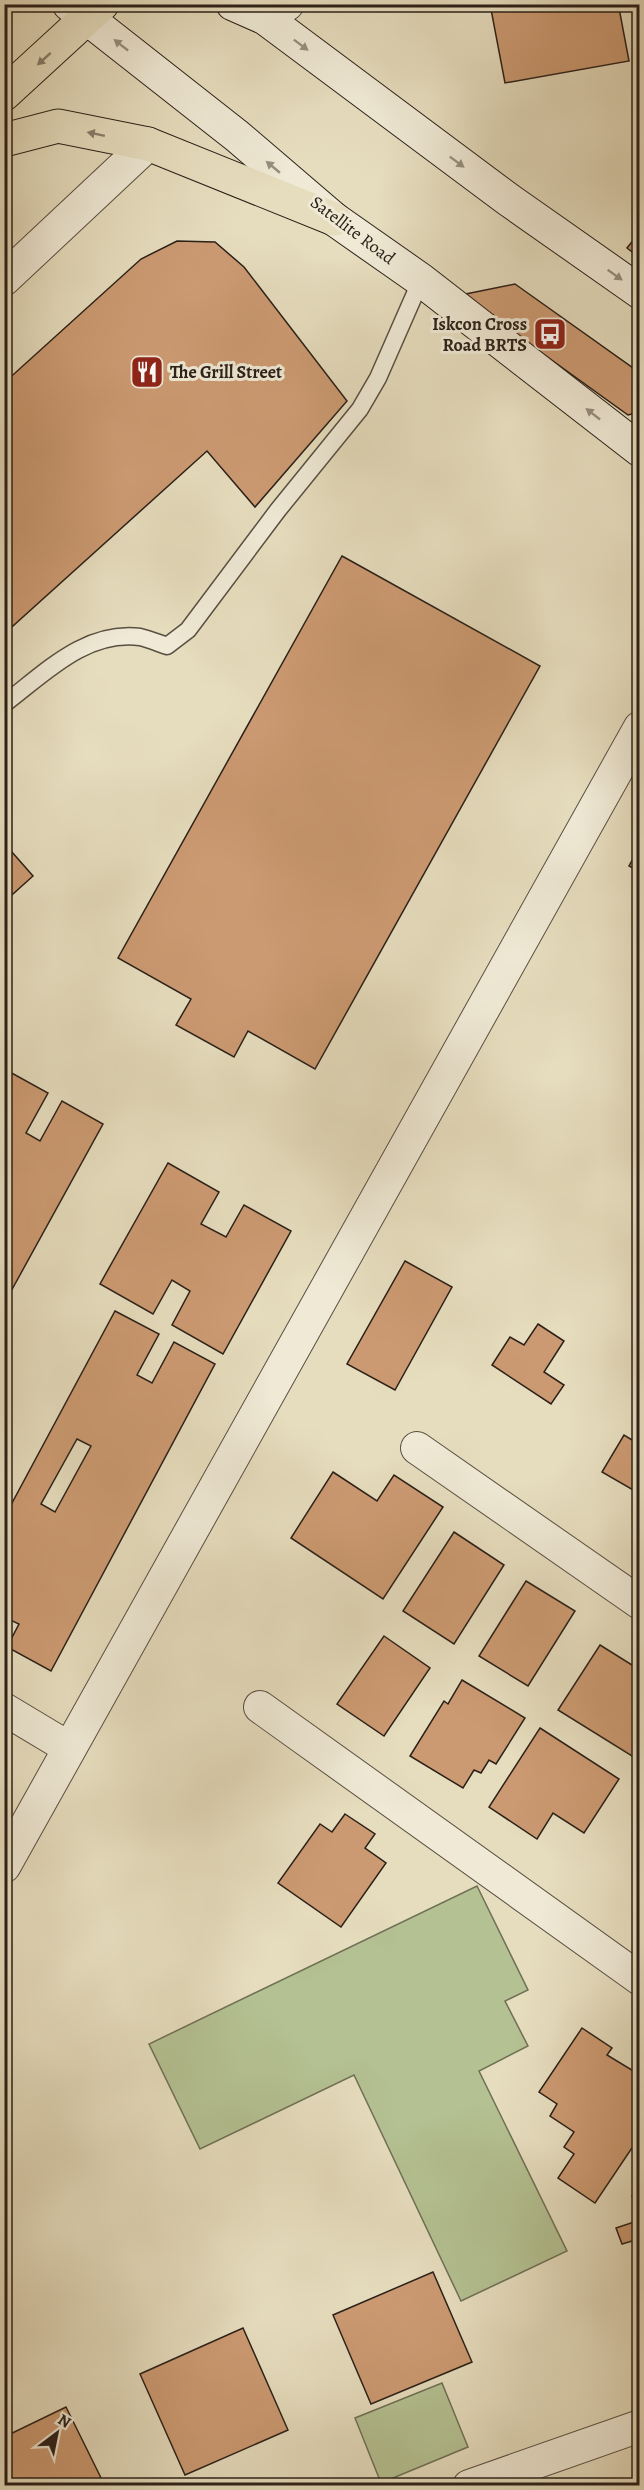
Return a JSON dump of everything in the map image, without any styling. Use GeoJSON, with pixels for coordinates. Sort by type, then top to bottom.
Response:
{"type":"FeatureCollection","features":[{"type":"Feature","properties":{"kind":"main road"},"geometry":{"type":"LineString","coordinates":[[4,94],[86,9]]}},
{"type":"Feature","properties":{"kind":"main road"},"geometry":{"type":"LineString","coordinates":[[4,140],[58,126],[148,144],[334,219]]}},
{"type":"Feature","properties":{"kind":"street"},"geometry":{"type":"LineString","coordinates":[[233,4],[276,11],[509,200],[639,292]]}},
{"type":"Feature","properties":{"kind":"street","name":"Satellite Road"},"geometry":{"type":"LineString","coordinates":[[86,9],[334,219],[421,280],[639,450]]}},
{"type":"Feature","properties":{"kind":"street"},"geometry":{"type":"LineString","coordinates":[[4,279],[148,144]]}},
{"type":"Feature","properties":{"kind":"street"},"geometry":{"type":"LineString","coordinates":[[4,1866],[639,728]]}},
{"type":"Feature","properties":{"kind":"street"},"geometry":{"type":"LineString","coordinates":[[417,1448],[639,1603]]}},
{"type":"Feature","properties":{"kind":"street"},"geometry":{"type":"LineString","coordinates":[[260,1707],[639,1978]]}},
{"type":"Feature","properties":{"kind":"street"},"geometry":{"type":"LineString","coordinates":[[4,1709],[69,1748]]}},
{"type":"Feature","properties":{"kind":"street"},"geometry":{"type":"LineString","coordinates":[[469,2486],[639,2426]]}},
{"type":"Feature","properties":{"kind":"lane"},"geometry":{"type":"LineString","coordinates":[[4,704],[71,652],[92,642],[140,637],[167,646],[188,630],[278,510],[360,409],[378,378],[421,280]]}},
{"type":"Feature","properties":{"kind":"green space"},"geometry":{"type":"Polygon","coordinates":[[[477,1886],[528,1990],[505,2001],[528,2046],[479,2071],[567,2251],[461,2301],[354,2075],[200,2149],[149,2044],[477,1886]]]}},
{"type":"Feature","properties":{"kind":"green space"},"geometry":{"type":"Polygon","coordinates":[[[442,2383],[468,2447],[381,2483],[355,2418],[442,2383]]]}},
{"type":"Feature","properties":{"kind":"building"},"geometry":{"type":"Polygon","coordinates":[[[490,4],[634,4],[619,8],[629,61],[505,83],[490,4]]]}},
{"type":"Feature","properties":{"kind":"building"},"geometry":{"type":"Polygon","coordinates":[[[640,232],[640,258],[627,248],[640,232]]]}},
{"type":"Feature","properties":{"kind":"building"},"geometry":{"type":"Polygon","coordinates":[[[177,241],[215,242],[244,267],[347,401],[255,507],[207,451],[4,634],[4,383],[141,259],[177,241]]]}},
{"type":"Feature","properties":{"kind":"building","name":"Iskcon Cross Road BRTS"},"geometry":{"type":"Polygon","coordinates":[[[515,284],[640,373],[640,412],[628,415],[461,295],[515,284]]]}},
{"type":"Feature","properties":{"kind":"building"},"geometry":{"type":"Polygon","coordinates":[[[342,556],[540,666],[315,1069],[248,1031],[234,1057],[176,1025],[191,999],[118,958],[342,556]]]}},
{"type":"Feature","properties":{"kind":"building"},"geometry":{"type":"Polygon","coordinates":[[[4,843],[33,876],[4,902],[4,843]]]}},
{"type":"Feature","properties":{"kind":"building"},"geometry":{"type":"Polygon","coordinates":[[[640,846],[640,872],[629,866],[640,846]]]}},
{"type":"Feature","properties":{"kind":"building"},"geometry":{"type":"Polygon","coordinates":[[[8,1071],[48,1093],[26,1133],[40,1141],[62,1101],[103,1124],[4,1304],[4,1077],[8,1071]]]}},
{"type":"Feature","properties":{"kind":"building"},"geometry":{"type":"Polygon","coordinates":[[[168,1163],[219,1192],[201,1224],[226,1237],[244,1205],[291,1231],[223,1354],[172,1325],[190,1291],[172,1280],[153,1314],[100,1284],[168,1163]]]}},
{"type":"Feature","properties":{"kind":"building"},"geometry":{"type":"Polygon","coordinates":[[[405,1261],[452,1287],[395,1390],[347,1364],[405,1261]]]}},
{"type":"Feature","properties":{"kind":"building"},"geometry":{"type":"Polygon","coordinates":[[[115,1311],[159,1334],[137,1375],[152,1383],[174,1342],[215,1364],[51,1671],[7,1647],[19,1624],[4,1617],[4,1518],[115,1311]],[[77,1439],[41,1504],[55,1512],[91,1446],[77,1439]]]}},
{"type":"Feature","properties":{"kind":"building"},"geometry":{"type":"Polygon","coordinates":[[[538,1324],[564,1341],[544,1372],[564,1385],[551,1404],[492,1365],[510,1337],[524,1345],[538,1324]]]}},
{"type":"Feature","properties":{"kind":"building"},"geometry":{"type":"Polygon","coordinates":[[[640,1428],[640,1494],[602,1472],[624,1435],[632,1440],[640,1428]]]}},
{"type":"Feature","properties":{"kind":"building"},"geometry":{"type":"Polygon","coordinates":[[[333,1472],[377,1501],[394,1475],[443,1507],[383,1599],[291,1538],[333,1472]]]}},
{"type":"Feature","properties":{"kind":"building"},"geometry":{"type":"Polygon","coordinates":[[[454,1532],[504,1565],[454,1644],[403,1611],[454,1532]]]}},
{"type":"Feature","properties":{"kind":"building"},"geometry":{"type":"Polygon","coordinates":[[[526,1581],[575,1611],[528,1686],[479,1656],[526,1581]]]}},
{"type":"Feature","properties":{"kind":"building"},"geometry":{"type":"Polygon","coordinates":[[[384,1636],[430,1668],[384,1736],[337,1704],[384,1636]]]}},
{"type":"Feature","properties":{"kind":"building"},"geometry":{"type":"Polygon","coordinates":[[[600,1645],[640,1670],[640,1761],[558,1710],[600,1645]]]}},
{"type":"Feature","properties":{"kind":"building"},"geometry":{"type":"Polygon","coordinates":[[[462,1680],[525,1718],[496,1764],[489,1760],[481,1773],[474,1770],[463,1788],[410,1756],[444,1701],[448,1704],[462,1680]]]}},
{"type":"Feature","properties":{"kind":"building"},"geometry":{"type":"Polygon","coordinates":[[[540,1728],[619,1779],[584,1833],[553,1813],[537,1839],[489,1807],[540,1728]]]}},
{"type":"Feature","properties":{"kind":"building"},"geometry":{"type":"Polygon","coordinates":[[[345,1814],[375,1834],[365,1848],[386,1863],[341,1927],[278,1883],[320,1824],[332,1832],[345,1814]]]}},
{"type":"Feature","properties":{"kind":"building"},"geometry":{"type":"Polygon","coordinates":[[[582,2028],[612,2048],[607,2055],[640,2075],[640,2136],[595,2203],[558,2178],[574,2154],[564,2147],[574,2132],[550,2116],[557,2104],[539,2092],[582,2028]]]}},
{"type":"Feature","properties":{"kind":"building"},"geometry":{"type":"Polygon","coordinates":[[[640,2194],[640,2219],[632,2196],[640,2194]]]}},
{"type":"Feature","properties":{"kind":"building"},"geometry":{"type":"Polygon","coordinates":[[[640,2220],[640,2262],[632,2241],[622,2244],[616,2228],[640,2220]]]}},
{"type":"Feature","properties":{"kind":"building"},"geometry":{"type":"Polygon","coordinates":[[[433,2272],[472,2362],[371,2404],[333,2315],[433,2272]]]}},
{"type":"Feature","properties":{"kind":"building"},"geometry":{"type":"Polygon","coordinates":[[[243,2328],[288,2430],[185,2475],[140,2374],[243,2328]]]}},
{"type":"Feature","properties":{"kind":"building"},"geometry":{"type":"Polygon","coordinates":[[[66,2407],[105,2486],[4,2486],[4,2437],[66,2407]]]}},
{"type":"Feature","properties":{"kind":"place","name":"Iskcon Cross Road BRTS"},"geometry":{"type":"Point","coordinates":[550,334]}},
{"type":"Feature","properties":{"kind":"place","name":"The Grill Street"},"geometry":{"type":"Point","coordinates":[147,372]}}]}
